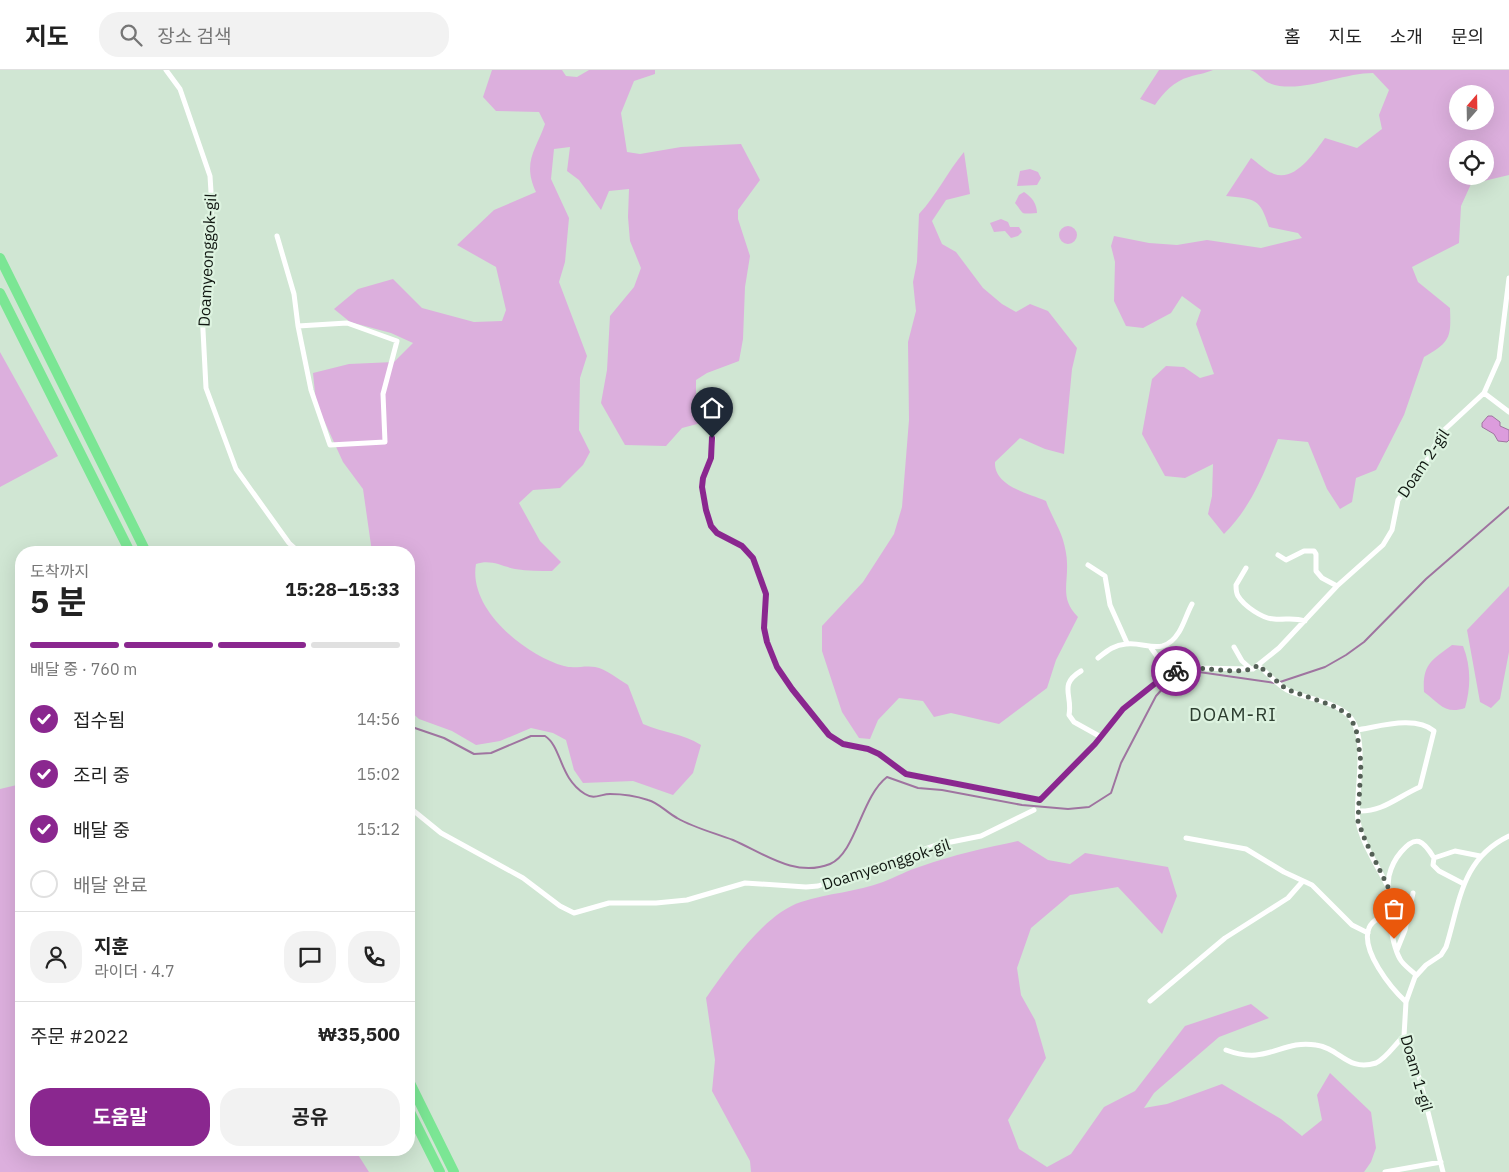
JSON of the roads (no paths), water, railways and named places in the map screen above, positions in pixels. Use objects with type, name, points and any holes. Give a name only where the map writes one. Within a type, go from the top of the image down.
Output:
[{"type":"highway","points":[[0,258],[143,546]]},
{"type":"highway","points":[[0,293],[127,546]]},
{"type":"highway","points":[[415,1094],[454,1172]]},
{"type":"highway","points":[[415,1122],[440,1172]]},
{"type":"street","name":"Doamyeonggok-gil","points":[[166,70],[180,89],[210,176],[212,208],[202,311],[206,388],[236,469],[292,546]]},
{"type":"street","points":[[277,236],[294,294],[298,326],[311,390],[330,446],[385,442],[383,394],[397,341],[347,324],[298,326]]},
{"type":"street","name":"Doam 2-gil","points":[[1258,665],[1279,648],[1337,586],[1383,545],[1392,530],[1396,507],[1403,492],[1425,464],[1442,432],[1484,392],[1499,359],[1509,278]]},
{"type":"street","points":[[1484,392],[1509,412]]},
{"type":"street","points":[[712,438],[711,458],[703,478],[702,487],[711,526],[717,533],[742,546],[753,558],[766,594],[764,628],[767,642],[777,667],[829,735],[843,744],[868,749],[879,754],[906,774],[1040,800],[1101,737],[1123,709],[1169,673],[1191,668],[1251,669],[1258,665],[1286,689],[1331,705],[1348,714],[1356,730],[1361,763],[1358,821],[1388,887],[1391,928],[1396,951],[1401,961],[1416,975],[1426,964],[1441,955],[1446,947],[1464,884],[1480,856],[1495,843],[1509,836]]},
{"type":"street","points":[[1278,555],[1286,560],[1304,551],[1314,551],[1316,554],[1316,571],[1322,578],[1337,586]]},
{"type":"street","points":[[1088,565],[1105,576],[1110,605],[1127,643]]},
{"type":"street","points":[[1246,568],[1236,585],[1238,596],[1243,602],[1260,615],[1272,619],[1295,617],[1305,621]]},
{"type":"street","points":[[1098,658],[1109,649],[1127,643],[1151,648],[1170,642],[1176,636],[1192,604]]},
{"type":"street","points":[[1234,646],[1242,661],[1251,669]]},
{"type":"street","points":[[1151,648],[1169,673]]},
{"type":"street","points":[[1081,671],[1069,681],[1067,688],[1070,708],[1069,716],[1074,722],[1101,737]]},
{"type":"street","points":[[1356,730],[1392,724],[1415,724],[1427,725],[1434,731],[1420,787],[1381,809],[1358,811]]},
{"type":"street","name":"Doamyeonggok-gil","points":[[415,812],[445,836],[523,878],[560,906],[574,913],[609,903],[656,903],[687,900],[745,883],[818,886],[936,845],[981,836],[1034,810]]},
{"type":"street","points":[[1186,838],[1246,849],[1321,893],[1352,925],[1368,933]]},
{"type":"street","points":[[1388,887],[1395,860],[1410,842],[1416,841],[1426,846],[1434,858],[1433,865],[1439,871],[1464,884]]},
{"type":"street","points":[[1434,858],[1455,851],[1480,856]]},
{"type":"street","points":[[1150,1001],[1225,938],[1288,898],[1302,881]]},
{"type":"street","points":[[1396,951],[1405,930],[1413,893]]},
{"type":"street","points":[[1391,913],[1369,926],[1370,949],[1380,972],[1406,1002]]},
{"type":"street","name":"Doam 1-gil","points":[[1416,975],[1406,1002],[1404,1036],[1420,1080],[1443,1172]]},
{"type":"street","points":[[1226,1050],[1248,1056],[1270,1054],[1294,1046],[1315,1044],[1334,1051],[1348,1062],[1367,1064],[1378,1062],[1404,1036]]},
{"type":"street","points":[[1385,1172],[1441,1162]]},
{"type":"waterway","points":[[1280,682],[1325,667],[1364,642],[1426,579],[1509,507]]},
{"type":"waterway","points":[[415,728],[444,738],[474,754],[491,753],[531,736],[545,736],[555,747],[570,780],[588,796],[620,794],[648,800],[656,803],[684,822],[733,840],[780,862],[804,868],[817,868],[830,864],[839,858],[846,849],[871,797],[887,777],[918,788],[942,790],[1022,805],[1068,809],[1089,807],[1111,793],[1121,763],[1156,696],[1165,686],[1178,677],[1199,672],[1275,683]]},
{"type":"district","name":"DOAM-RI","points":[[1233,714]]}]
